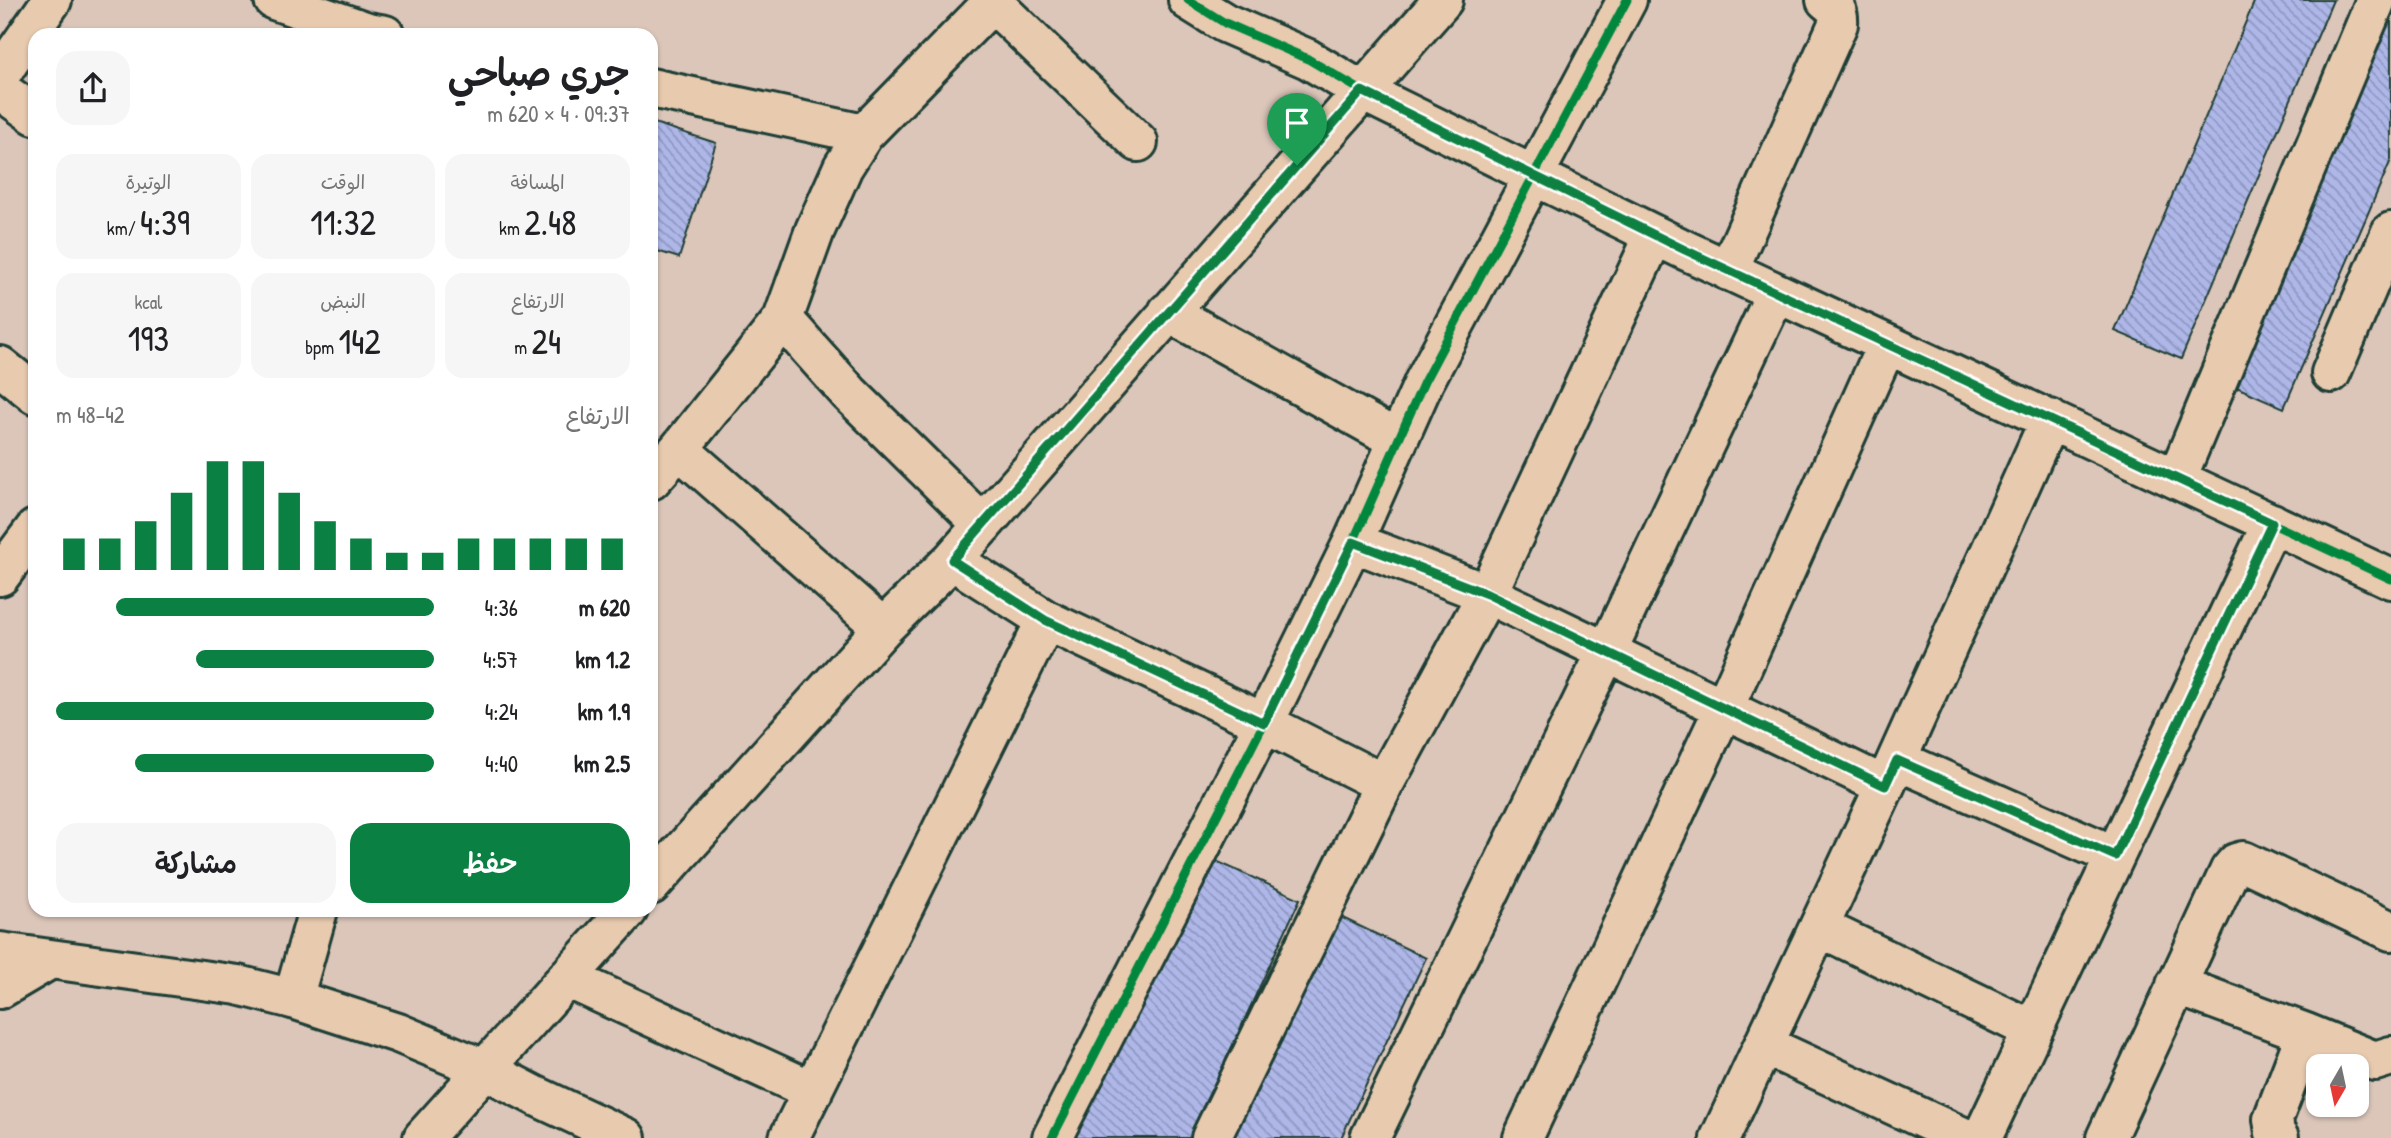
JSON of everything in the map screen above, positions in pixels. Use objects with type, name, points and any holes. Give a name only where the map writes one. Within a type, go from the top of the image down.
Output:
[{"type":"street","points":[[33,28],[52,0]]},
{"type":"street","points":[[1188,0],[1225,23],[1308,59],[1362,91],[1654,236],[2391,579]]},
{"type":"street","points":[[658,877],[883,628],[952,560],[1443,0]]},
{"type":"street","points":[[1052,1138],[1264,723],[1353,542],[1424,382],[1627,0]]},
{"type":"street","points":[[1728,271],[1838,24],[1839,15],[1836,8],[1826,0]]},
{"type":"street","points":[[2177,478],[2376,0]]},
{"type":"street","points":[[278,1],[356,28]]},
{"type":"street","points":[[658,472],[783,319],[821,217],[843,167],[864,134],[993,1],[1138,142]]},
{"type":"street","points":[[0,75],[28,35]]},
{"type":"street","points":[[0,90],[28,110]]},
{"type":"street","points":[[658,90],[864,134]]},
{"type":"street","points":[[2331,373],[2391,232]]},
{"type":"street","points":[[1211,1138],[1384,785],[1487,594],[1654,236]]},
{"type":"street","points":[[1370,1138],[1607,651],[1776,293]]},
{"type":"street","points":[[1168,312],[1398,440]]},
{"type":"street","points":[[783,319],[849,393],[983,525]]},
{"type":"street","points":[[1523,1138],[1724,708],[1887,344]]},
{"type":"street","points":[[0,366],[28,388]]},
{"type":"street","points":[[1720,1138],[1891,773],[2050,419]]},
{"type":"street","points":[[679,449],[883,628]]},
{"type":"street","points":[[1982,1138],[2272,523]]},
{"type":"street","points":[[0,576],[28,538]]},
{"type":"street","points":[[1353,542],[1487,594],[1724,708],[2115,856]]},
{"type":"street","points":[[952,560],[1045,620],[1264,723],[1384,785]]},
{"type":"street","points":[[789,1138],[1045,620]]},
{"type":"street","points":[[2106,1138],[2230,870],[2236,863],[2243,861],[2390,927]]},
{"type":"street","points":[[293,999],[316,917]]},
{"type":"street","points":[[423,1138],[622,917]]},
{"type":"street","points":[[1819,927],[2033,1030]]},
{"type":"street","points":[[0,952],[238,985],[293,999],[398,1034],[484,1069],[626,1138]]},
{"type":"street","points":[[0,989],[49,960]]},
{"type":"street","points":[[567,978],[813,1091]]},
{"type":"street","points":[[2176,985],[2375,1061],[2391,1056]]},
{"type":"street","points":[[2279,1138],[2275,1133],[2273,1119],[2306,1033]]},
{"type":"street","points":[[1764,1045],[1965,1138]]},
{"type":"building","points":[[2255,0],[2333,0],[2181,359],[2115,331]]},
{"type":"building","points":[[2391,0],[2391,160],[2284,408],[2225,382]]},
{"type":"building","points":[[658,124],[716,143],[679,258],[658,251]]},
{"type":"building","points":[[1205,856],[1300,899],[1190,1138],[1075,1138]]},
{"type":"building","points":[[1330,912],[1426,958],[1341,1138],[1222,1138]]},
{"type":"cycle path","points":[[1188,0],[1225,23],[1308,59],[1362,91],[1685,250],[2391,579]]},
{"type":"cycle path","points":[[1052,1138],[1264,723],[1353,542],[1424,382],[1627,0]]},
{"type":"route","points":[[1362,91],[1685,250],[2272,523],[2115,856],[1897,760],[1885,786],[1487,594],[1353,542],[1264,723],[1045,620],[952,560],[1297,165],[1362,91]]}]
